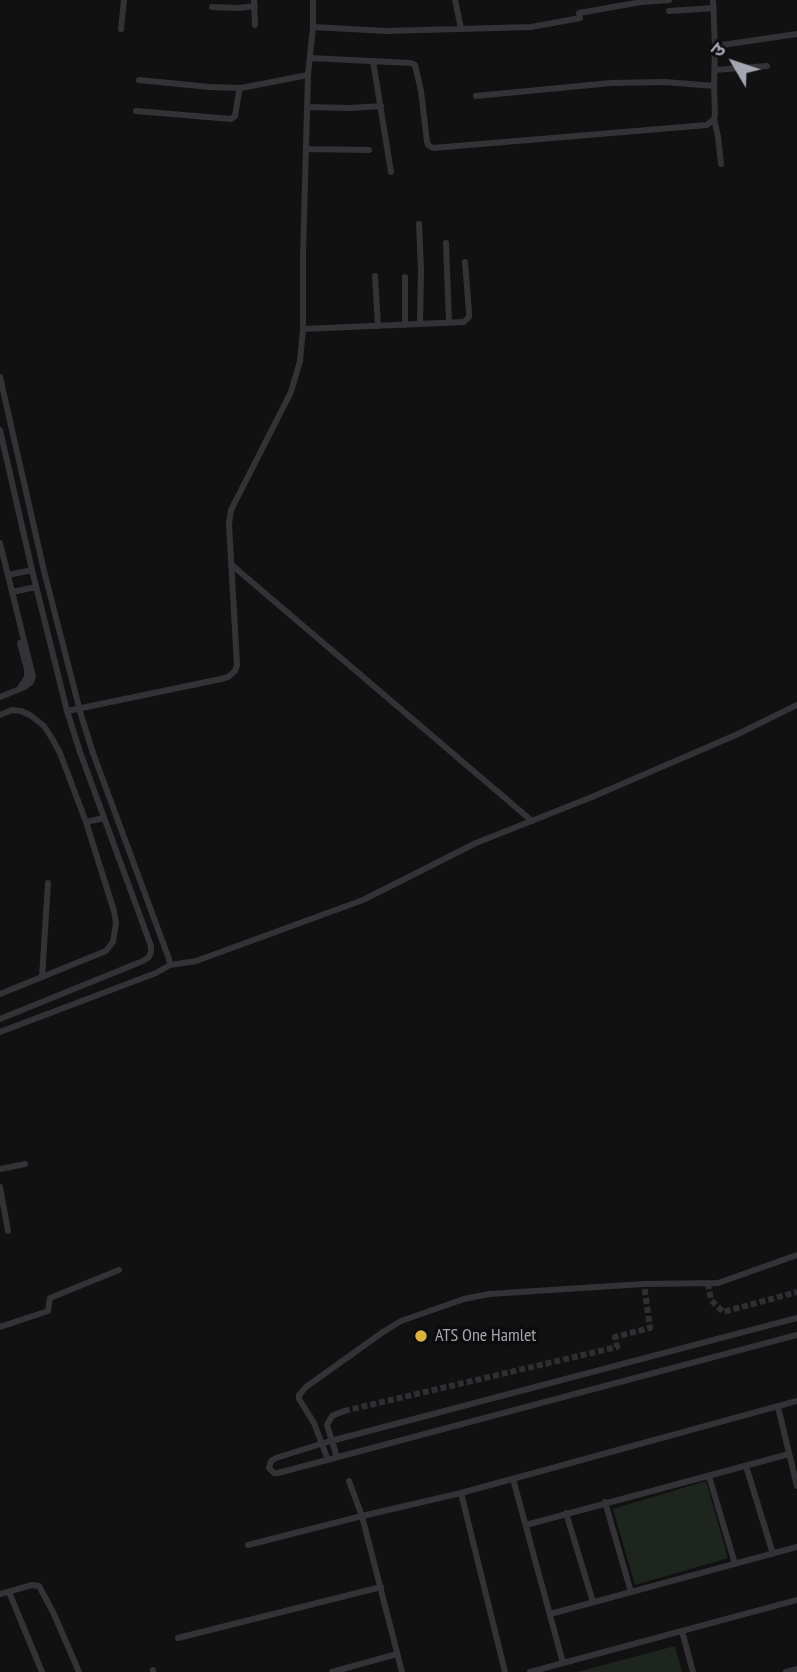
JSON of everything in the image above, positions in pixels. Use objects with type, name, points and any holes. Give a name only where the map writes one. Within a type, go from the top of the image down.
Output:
[{"type":"street","points":[[121,29],[124,0]]},
{"type":"street","points":[[67,711],[221,679],[235,671],[238,657],[229,524],[231,510],[291,392],[303,329],[307,107],[313,0]]},
{"type":"street","points":[[455,0],[461,28]]},
{"type":"street","points":[[313,27],[386,31],[531,27],[580,18],[579,13],[640,2],[669,0]]},
{"type":"street","points":[[212,7],[239,8],[255,3],[255,25]]},
{"type":"street","points":[[669,11],[714,4],[714,120],[721,164]]},
{"type":"street","points":[[715,46],[797,34]]},
{"type":"street","points":[[310,58],[411,63],[417,67],[427,142],[433,149],[706,125],[714,120]]},
{"type":"street","points":[[373,61],[391,172]]},
{"type":"street","points":[[715,70],[767,66]]},
{"type":"street","points":[[139,80],[241,88],[308,75]]},
{"type":"street","points":[[476,96],[611,83],[665,82],[714,86]]},
{"type":"street","points":[[136,111],[233,119],[241,88]]},
{"type":"street","points":[[307,107],[381,106]]},
{"type":"street","points":[[307,149],[369,150]]},
{"type":"street","points":[[419,224],[420,324]]},
{"type":"street","points":[[446,243],[449,322]]},
{"type":"street","points":[[303,329],[464,322],[469,317],[465,262]]},
{"type":"street","points":[[375,276],[378,326]]},
{"type":"street","points":[[405,277],[405,325]]},
{"type":"street","points":[[0,377],[44,571],[85,707],[93,753],[170,965]]},
{"type":"street","points":[[0,430],[67,711],[151,946],[149,957],[143,961],[0,1019]]},
{"type":"street","points":[[0,543],[33,672],[31,682],[0,697]]},
{"type":"street","points":[[233,566],[532,821]]},
{"type":"street","points":[[8,575],[32,570]]},
{"type":"street","points":[[12,592],[36,587]]},
{"type":"street","points":[[19,689],[27,677],[20,643]]},
{"type":"street","points":[[0,1032],[156,973],[170,965],[196,961],[363,900],[458,850],[738,734],[797,705]]},
{"type":"street","points":[[0,715],[21,710],[44,726],[60,753],[86,822],[116,923],[113,942],[106,951],[0,994]]},
{"type":"street","points":[[86,822],[104,818]]},
{"type":"street","points":[[42,977],[48,883]]},
{"type":"street","points":[[0,1169],[24,1164]]},
{"type":"street","points":[[0,1187],[8,1231]]},
{"type":"street","points":[[328,1460],[314,1423],[299,1395],[372,1339],[401,1321],[464,1299],[489,1294],[644,1284],[718,1283],[797,1255]]},
{"type":"street","points":[[0,1327],[48,1311],[50,1298],[118,1270]]},
{"type":"street","points":[[797,1318],[331,1441],[276,1458],[271,1461],[269,1468],[278,1473],[797,1335]]},
{"type":"street","points":[[248,1545],[461,1493],[797,1401]]},
{"type":"street","points":[[778,1407],[797,1486]]},
{"type":"street","points":[[337,1457],[327,1421],[344,1411]]},
{"type":"street","points":[[526,1525],[789,1454]]},
{"type":"street","points":[[746,1466],[773,1555]]},
{"type":"street","points":[[709,1476],[735,1564]]},
{"type":"street","points":[[513,1479],[563,1663]]},
{"type":"street","points":[[349,1480],[362,1516],[402,1672]]},
{"type":"street","points":[[461,1493],[505,1672]]},
{"type":"street","points":[[605,1502],[631,1592]]},
{"type":"street","points":[[566,1513],[593,1602]]},
{"type":"street","points":[[550,1614],[797,1547]]},
{"type":"street","points":[[0,1594],[32,1585],[39,1586],[79,1672]]},
{"type":"street","points":[[178,1638],[381,1587]]},
{"type":"street","points":[[9,1592],[42,1672]]},
{"type":"street","points":[[530,1672],[797,1600]]},
{"type":"street","points":[[682,1631],[693,1672]]},
{"type":"street","points":[[332,1672],[397,1654]]},
{"type":"street","points":[[786,1672],[797,1669]]},
{"type":"shaded area","points":[[706,1481],[728,1558],[635,1585],[613,1509]]},
{"type":"shaded area","points":[[675,1646],[682,1672],[577,1672]]},
{"type":"tunnel","points":[[708,1283],[711,1300],[723,1312],[797,1292]]},
{"type":"tunnel","points":[[344,1411],[617,1347],[615,1337],[650,1328],[644,1284]]},
{"type":"place","name":"ATS One Hamlet","points":[[421,1336]]}]
